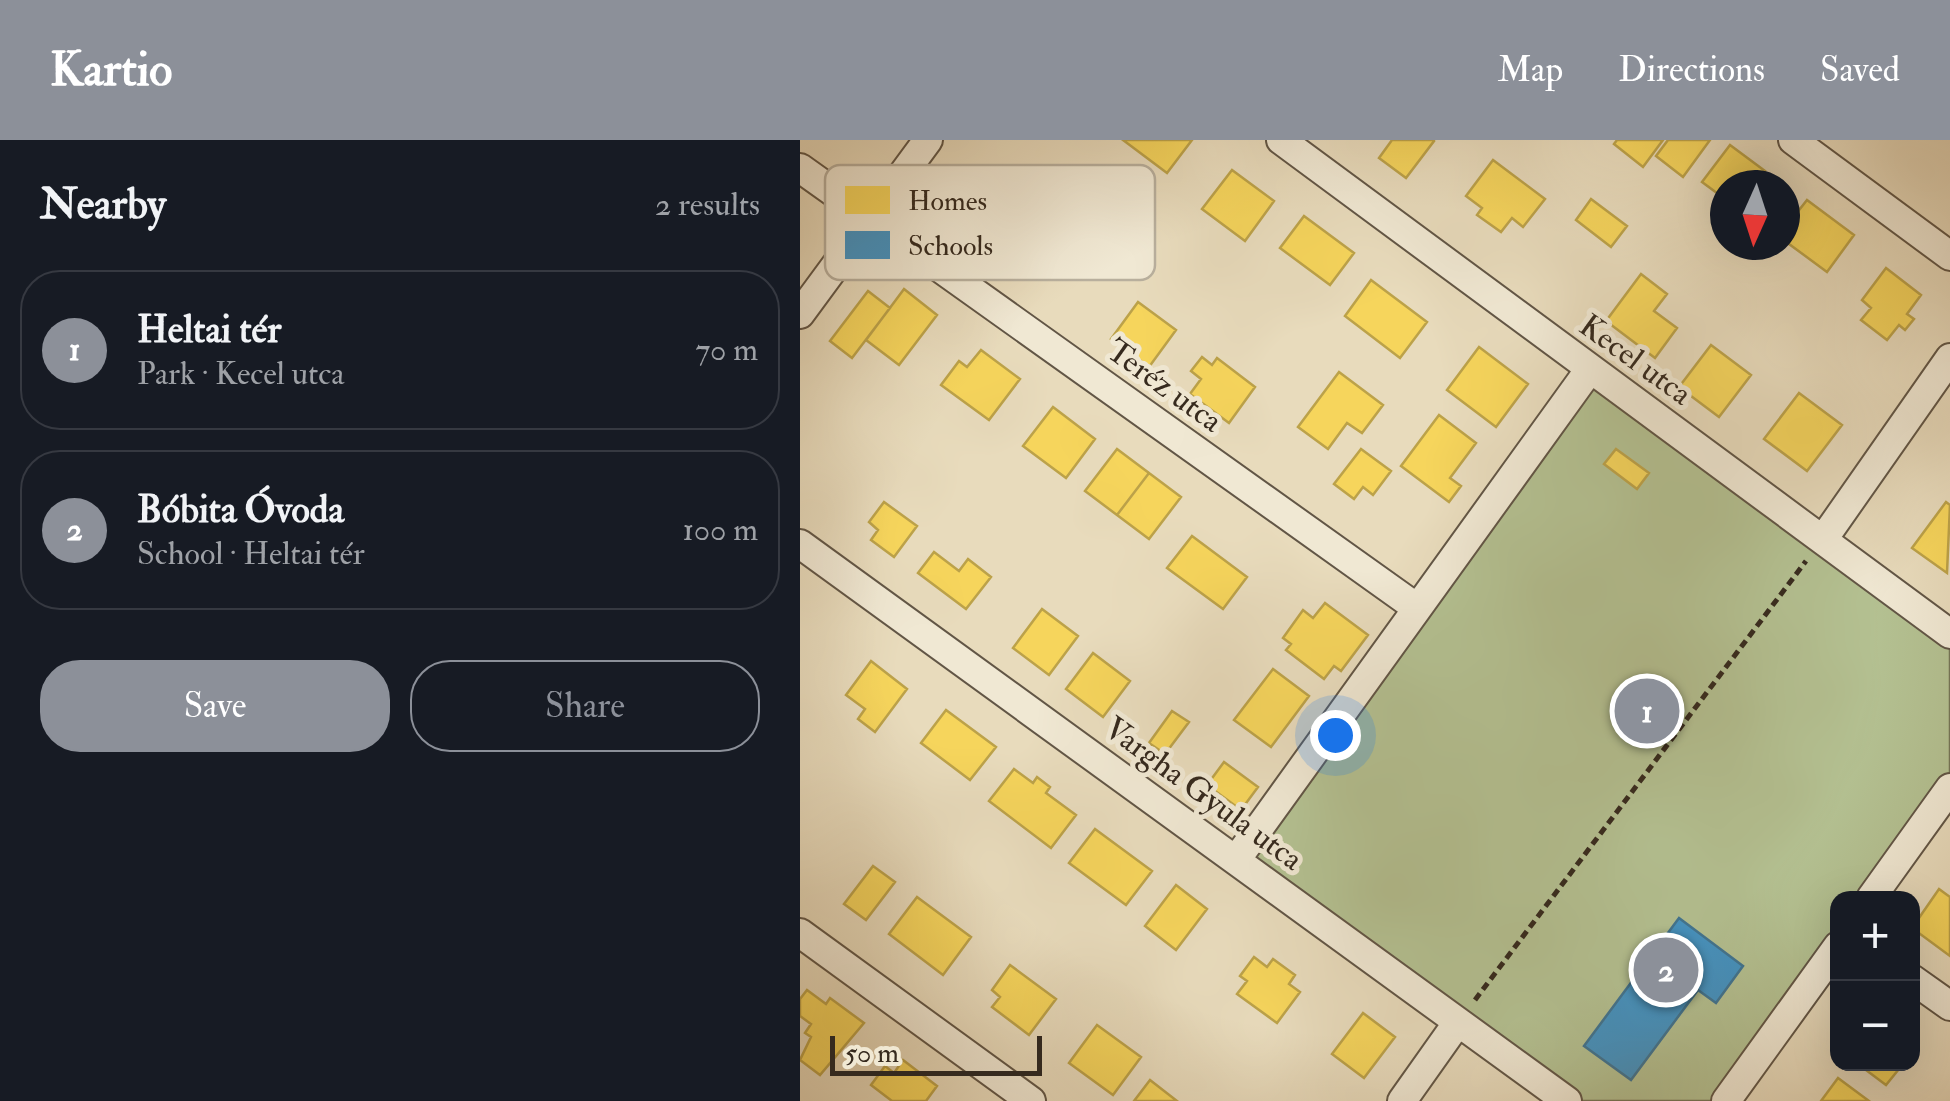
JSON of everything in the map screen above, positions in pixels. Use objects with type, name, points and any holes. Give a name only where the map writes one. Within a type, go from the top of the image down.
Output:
[{"type":"street","points":[[910,165],[928,140]]},
{"type":"street","name":"Kecel utca","points":[[1280,140],[1950,634]]},
{"type":"street","points":[[1793,140],[1950,256]]},
{"type":"street","name":"Teréz utca","points":[[800,168],[825,186]]},
{"type":"street","points":[[800,314],[826,280]]},
{"type":"street","name":"Teréz utca","points":[[958,280],[1418,608]]},
{"type":"street","points":[[1824,538],[1950,358]]},
{"type":"street","points":[[1236,860],[1590,369]]},
{"type":"street","name":"Vargha Gyula utca","points":[[800,544],[1566,1101]]},
{"type":"street","points":[[1876,891],[1950,788]]},
{"type":"street","points":[[800,932],[1032,1101]]},
{"type":"street","points":[[1726,1101],[1830,957]]},
{"type":"street","points":[[1915,981],[1950,1006]]},
{"type":"street","points":[[1402,1101],[1458,1022]]},
{"type":"path","points":[[1458,1022],[1824,538]]},
{"type":"green space","points":[[1590,369],[1950,634],[1950,788],[1876,891],[1830,891],[1830,956],[1726,1101],[1567,1101],[1236,860]]},
{"type":"building: Homes","points":[[1123,140],[1192,140],[1167,173]]},
{"type":"building: Homes","points":[[1392,140],[1434,141],[1406,178],[1379,158]]},
{"type":"building: Homes","points":[[1617,140],[1663,140],[1643,167],[1614,144]]},
{"type":"building: Homes","points":[[1668,140],[1710,140],[1683,177],[1656,156]]},
{"type":"building: Homes","points":[[1730,145],[1764,170],[1711,170]]},
{"type":"building: Homes","points":[[1493,160],[1545,199],[1523,227],[1512,218],[1501,232],[1477,215],[1482,208],[1466,196]]},
{"type":"building: Homes","points":[[1232,170],[1274,201],[1245,241],[1202,209]]},
{"type":"building: Homes","points":[[1710,171],[1710,188],[1702,182]]},
{"type":"building: Homes","points":[[1591,199],[1627,226],[1611,247],[1576,220]]},
{"type":"building: Homes","points":[[1807,200],[1854,235],[1827,272],[1800,252],[1800,209]]},
{"type":"building: Homes","points":[[1304,216],[1354,253],[1330,285],[1280,248]]},
{"type":"building: Homes","points":[[1886,268],[1921,295],[1907,314],[1914,319],[1905,330],[1899,325],[1887,340],[1861,320],[1871,308],[1862,300]]},
{"type":"building: Homes","points":[[1641,274],[1667,294],[1654,311],[1677,328],[1655,358],[1606,321]]},
{"type":"building: Homes","points":[[1371,280],[1427,322],[1400,358],[1345,316]]},
{"type":"building: Homes","points":[[904,289],[937,315],[899,365],[866,340]]},
{"type":"building: Homes","points":[[868,291],[890,308],[852,358],[830,341]]},
{"type":"building: Homes","points":[[1138,302],[1176,330],[1149,367],[1111,339]]},
{"type":"building: Homes","points":[[1711,345],[1751,375],[1719,417],[1679,387]]},
{"type":"building: Homes","points":[[1479,347],[1528,384],[1496,427],[1447,390]]},
{"type":"building: Homes","points":[[981,350],[1020,379],[989,420],[941,385],[959,361],[967,367]]},
{"type":"building: Homes","points":[[1202,357],[1212,365],[1217,358],[1255,387],[1229,423],[1190,394],[1201,379],[1191,371]]},
{"type":"building: Homes","points":[[1339,372],[1383,405],[1362,433],[1347,423],[1328,449],[1298,427]]},
{"type":"building: Homes","points":[[1799,393],[1842,425],[1807,471],[1764,439]]},
{"type":"building: Homes","points":[[1053,407],[1095,439],[1066,478],[1023,446]]},
{"type":"building: Homes","points":[[1439,415],[1476,443],[1450,478],[1461,486],[1449,502],[1401,466]]},
{"type":"building: Homes","points":[[1117,449],[1149,473],[1117,515],[1085,491]]},
{"type":"building: Homes","points":[[1361,449],[1391,471],[1373,495],[1363,487],[1354,499],[1334,484]]},
{"type":"building: Homes","points":[[1616,449],[1649,473],[1637,489],[1604,464]]},
{"type":"building: Homes","points":[[1149,473],[1181,497],[1149,539],[1117,515]]},
{"type":"building: Homes","points":[[884,502],[917,526],[894,557],[871,540],[878,530],[869,522]]},
{"type":"building: Homes","points":[[1946,502],[1950,505],[1947,573],[1912,548]]},
{"type":"building: Homes","points":[[1192,536],[1247,577],[1223,609],[1167,568]]},
{"type":"building: Homes","points":[[934,552],[959,571],[968,559],[991,577],[966,609],[918,573]]},
{"type":"building: Homes","points":[[1325,603],[1368,635],[1341,671],[1334,666],[1324,679],[1286,650],[1291,644],[1283,638],[1303,610],[1313,618]]},
{"type":"building: Homes","points":[[1042,609],[1078,636],[1049,675],[1013,648]]},
{"type":"building: Homes","points":[[1093,653],[1130,681],[1103,717],[1066,689]]},
{"type":"building: Homes","points":[[871,661],[907,689],[875,732],[858,719],[865,709],[846,695]]},
{"type":"building: Homes","points":[[1273,669],[1309,696],[1271,747],[1234,720]]},
{"type":"building: Homes","points":[[946,710],[996,747],[970,780],[921,743]]},
{"type":"building: Homes","points":[[1172,711],[1189,722],[1165,754],[1149,743]]},
{"type":"building: Homes","points":[[1224,762],[1258,787],[1241,810],[1207,785]]},
{"type":"building: Homes","points":[[1014,769],[1033,783],[1037,777],[1050,787],[1046,793],[1076,815],[1051,848],[989,801]]},
{"type":"building: Homes","points":[[1095,829],[1152,871],[1126,905],[1069,863]]},
{"type":"building: Homes","points":[[873,866],[895,882],[866,920],[844,904]]},
{"type":"building: Homes","points":[[1176,885],[1207,909],[1176,950],[1145,926]]},
{"type":"building: Homes","points":[[1939,889],[1950,897],[1950,956],[1920,934],[1920,916]]},
{"type":"building: Homes","points":[[917,897],[971,937],[943,975],[889,934]]},
{"type":"building: Homes","points":[[1254,957],[1267,967],[1273,959],[1295,975],[1289,984],[1300,992],[1277,1023],[1237,994],[1247,981],[1240,976]]},
{"type":"building: Homes","points":[[1010,965],[1056,999],[1029,1035],[992,1007],[1000,997],[992,990]]},
{"type":"building: Homes","points":[[807,990],[826,1004],[830,998],[864,1023],[820,1075],[800,1060],[811,1037],[805,1033],[811,1024],[800,1016],[800,999]]},
{"type":"building: Homes","points":[[1363,1013],[1395,1037],[1364,1078],[1332,1054]]},
{"type":"building: Homes","points":[[1097,1025],[1141,1057],[1113,1095],[1069,1063]]},
{"type":"building: Homes","points":[[903,1060],[937,1086],[926,1101],[892,1101],[871,1085],[885,1066],[894,1073]]},
{"type":"building: Homes","points":[[1867,1071],[1897,1071],[1886,1085]]},
{"type":"building: Homes","points":[[1838,1078],[1869,1101],[1821,1101]]},
{"type":"building: Homes","points":[[1150,1080],[1177,1101],[1134,1101]]},
{"type":"building: Schools","points":[[1679,918],[1743,966],[1716,1003],[1698,990],[1631,1080],[1584,1046]]},
{"type":"place","name":"Heltai tér","points":[[1647,711]]},
{"type":"place","name":"Bóbita Óvoda","points":[[1666,970]]}]
